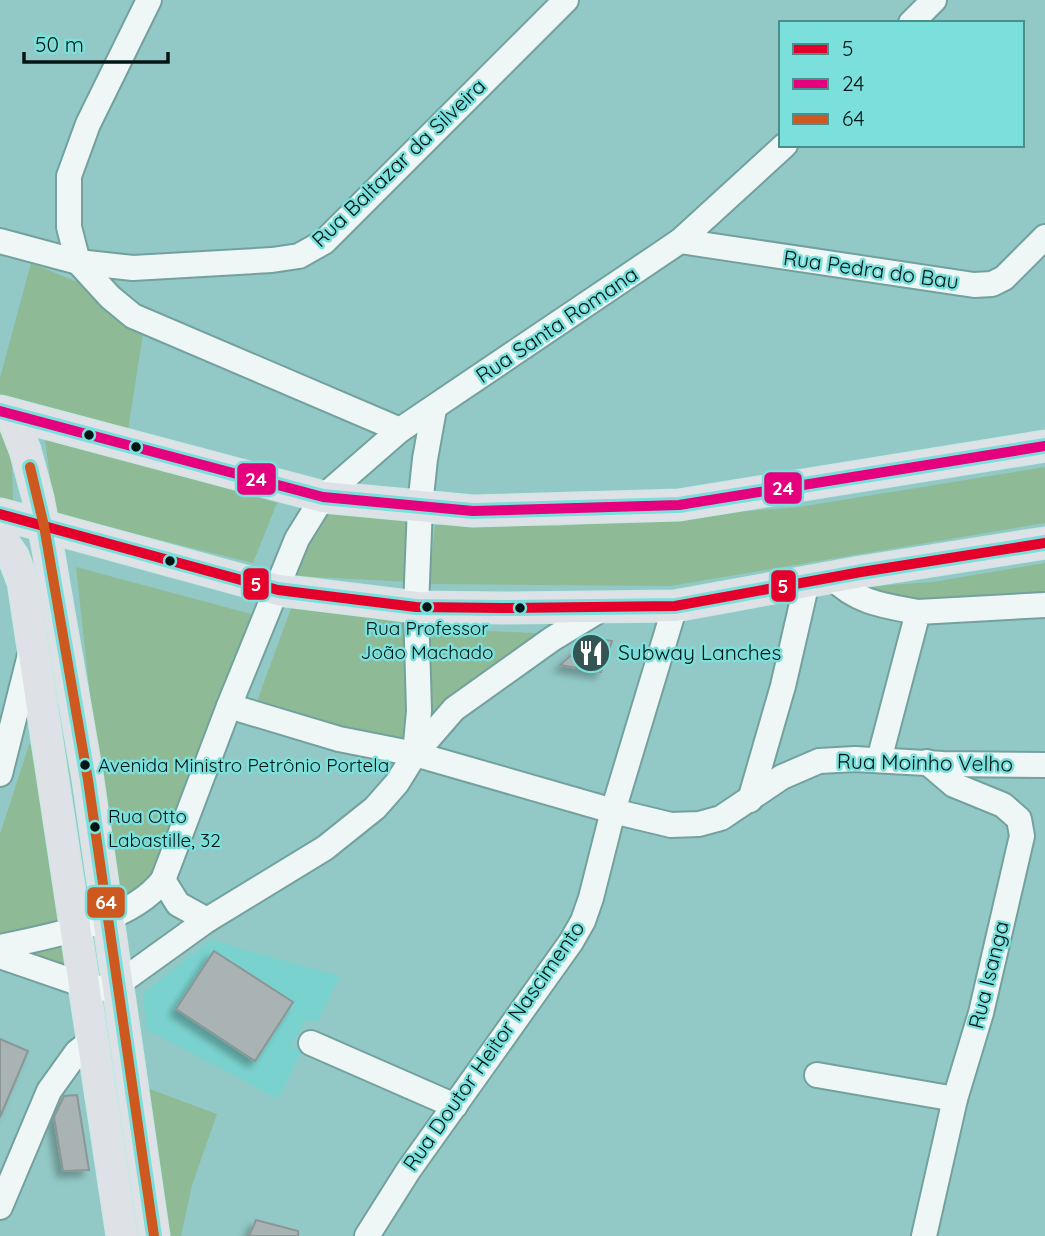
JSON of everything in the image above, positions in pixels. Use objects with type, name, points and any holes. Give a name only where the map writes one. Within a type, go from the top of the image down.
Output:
[{"type":"main road","points":[[5,412],[323,497],[473,511],[679,505],[1045,446]]},
{"type":"main road","points":[[5,412],[25,450],[44,526],[88,780],[155,1236]]},
{"type":"main road","points":[[0,514],[278,590],[416,607],[675,606],[1045,543]]},
{"type":"main road","points":[[0,537],[13,556],[23,582],[122,1236]]},
{"type":"street","points":[[149,0],[88,124],[68,176],[69,227],[78,262],[110,297],[133,316],[400,430]]},
{"type":"street","name":"Rua Baltazar da Silveira","points":[[0,240],[78,262],[133,268],[299,257],[324,242],[566,0]]},
{"type":"street","points":[[913,21],[934,0]]},
{"type":"street","name":"Rua Santa Romana","points":[[163,880],[229,706],[297,539],[323,497],[400,430],[680,242],[783,147]]},
{"type":"street","name":"Rua Pedra do Bau","points":[[680,242],[974,285],[992,284],[1004,278],[1045,237]]},
{"type":"street","points":[[415,754],[419,711],[416,607],[420,506],[434,408]]},
{"type":"street","points":[[750,800],[783,686],[820,580],[870,603],[918,612],[1045,605]]},
{"type":"street","name":"Rua Doutor Heitor Nascimento","points":[[367,1236],[408,1171],[571,942],[583,921],[612,811],[675,606]]},
{"type":"street","points":[[0,956],[84,985],[106,989],[118,984],[207,920],[325,848],[375,808],[397,783],[415,754],[454,709],[603,608]]},
{"type":"street","points":[[879,760],[918,612]]},
{"type":"street","points":[[0,774],[32,647]]},
{"type":"street","name":"Rua Moinho Velho","points":[[229,706],[339,739],[415,754],[612,811],[671,825],[699,824],[721,818],[782,777],[819,761],[1045,765]]},
{"type":"street","name":"Rua Isanga","points":[[924,1236],[955,1099],[981,1013],[1021,836],[1019,819],[1003,806],[954,785],[927,762]]},
{"type":"street","points":[[0,947],[76,931],[141,902],[154,892],[163,880],[178,904],[207,920]]},
{"type":"street","points":[[0,1207],[49,1091],[77,1052],[92,1040]]},
{"type":"street","points":[[311,1043],[455,1105]]},
{"type":"street","points":[[817,1075],[955,1099]]},
{"type":"shaded area","points":[[211,940],[340,976],[317,1022],[306,1019],[291,1047],[303,1050],[278,1099],[146,1029],[143,993]]},
{"type":"green space","points":[[31,263],[85,285],[143,334],[128,430],[0,397],[0,378]]},
{"type":"green space","points":[[0,420],[11,423],[13,501],[0,497]]},
{"type":"green space","points":[[44,433],[277,503],[253,563],[55,514]]},
{"type":"green space","points":[[1045,467],[1045,523],[670,586],[429,584],[435,525],[558,526],[799,507]]},
{"type":"green space","points":[[324,508],[417,518],[411,582],[296,576]]},
{"type":"green space","points":[[1045,563],[1045,596],[922,606],[857,590],[933,582]]},
{"type":"green space","points":[[76,567],[251,614],[221,705],[146,887],[112,898]]},
{"type":"green space","points":[[293,603],[430,628],[551,634],[391,747],[256,704]]},
{"type":"green space","points":[[30,742],[63,923],[0,939],[0,834]]},
{"type":"green space","points":[[72,939],[73,977],[7,953]]},
{"type":"green space","points":[[136,1084],[217,1114],[192,1185],[181,1236],[160,1236]]},
{"type":"building","name":"Subway Lanches","points":[[591,638],[612,641],[601,672],[560,665]]},
{"type":"building","points":[[214,951],[293,1002],[255,1061],[176,1009]]},
{"type":"building","points":[[0,1039],[28,1051],[0,1117]]},
{"type":"building","points":[[77,1095],[89,1170],[63,1171],[54,1117],[64,1096]]},
{"type":"building","points":[[256,1220],[298,1231],[298,1236],[249,1236]]},
{"type":"transit line","name":"24","points":[[0,411],[323,497],[473,511],[679,505],[1045,446]]},
{"type":"transit line","name":"64","points":[[30,467],[44,526],[88,780],[154,1236]]},
{"type":"transit line","name":"5","points":[[0,514],[278,590],[416,607],[675,606],[861,572],[1045,543]]},
{"type":"place","name":"Rua Professor João Machado","points":[[427,607]]},
{"type":"place","name":"Subway Lanches","points":[[591,653]]},
{"type":"place","name":"Avenida Ministro Petrônio Portela","points":[[85,765]]},
{"type":"place","name":"Rua Otto Labastille, 32","points":[[95,827]]}]
